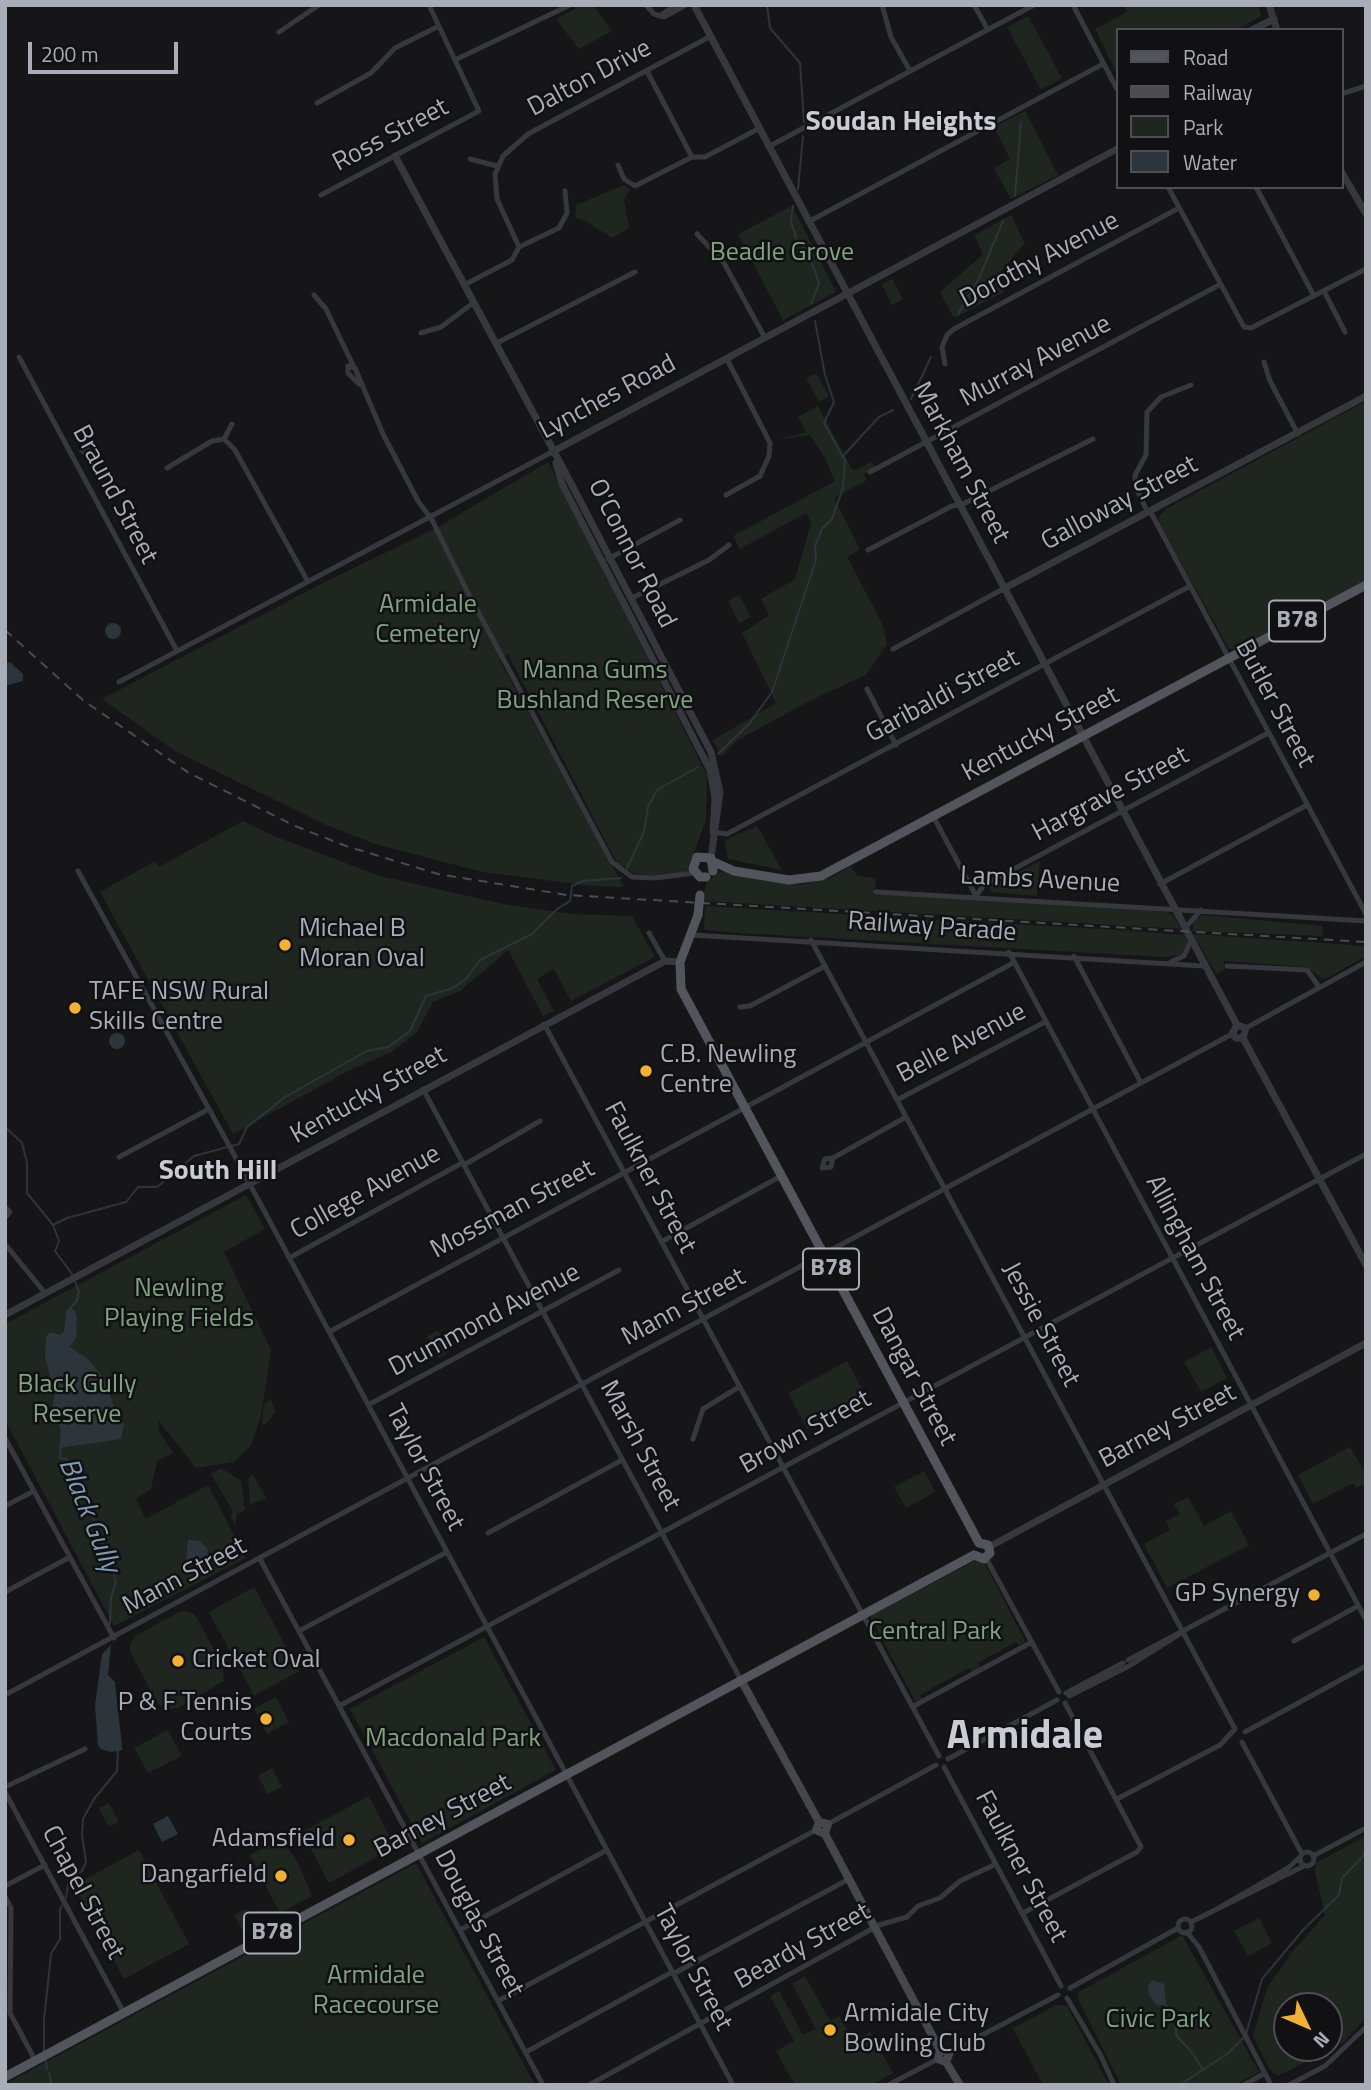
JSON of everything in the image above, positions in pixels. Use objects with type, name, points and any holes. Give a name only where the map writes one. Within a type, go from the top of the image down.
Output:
[{"type":"main road","name":"Kentucky Street","points":[[705,867],[726,868],[789,880],[810,879],[1366,585]]},
{"type":"main road","points":[[680,962],[693,935],[705,867]]},
{"type":"main road","name":"Dangar Street","points":[[680,962],[681,989],[979,1543]]},
{"type":"main road","points":[[979,1543],[989,1547],[990,1553],[986,1558],[979,1559],[974,1555],[974,1548],[979,1543]]},
{"type":"main road","name":"Barney Street","points":[[5,2077],[974,1555]]},
{"type":"main road","name":"Marsh Street","points":[[741,1680],[821,1826]]},
{"type":"main road","points":[[821,1826],[911,1994],[941,2057],[960,2085]]},
{"type":"main road","points":[[941,2057],[950,2052]]},
{"type":"street","points":[[279,32],[319,5]]},
{"type":"street","points":[[429,5],[455,60],[570,5]]},
{"type":"street","points":[[646,5],[658,16],[664,17],[686,5]]},
{"type":"street","points":[[658,16],[676,5]]},
{"type":"street","name":"Markham Street","points":[[694,5],[1203,966],[1210,974]]},
{"type":"street","points":[[882,5],[891,37],[910,71]]},
{"type":"street","points":[[974,5],[988,30]]},
{"type":"street","points":[[768,147],[1034,5]]},
{"type":"street","points":[[1073,5],[1116,87]]},
{"type":"street","points":[[1269,5],[1276,28]]},
{"type":"street","points":[[1256,28],[1274,19]]},
{"type":"street","points":[[317,103],[364,78],[395,48],[439,26]]},
{"type":"street","name":"Dalton Drive","points":[[498,166],[513,144],[528,134],[711,36]]},
{"type":"street","name":"Ross Street","points":[[321,195],[479,111],[455,60]]},
{"type":"street","points":[[808,222],[1103,64]]},
{"type":"street","points":[[647,71],[692,157]]},
{"type":"street","points":[[1343,93],[1366,86]]},
{"type":"street","points":[[618,165],[624,179],[635,186],[692,157],[705,157],[758,129]]},
{"type":"street","name":"Lynches Road","points":[[119,682],[1116,150]]},
{"type":"street","name":"O'Connor Road","points":[[395,156],[552,452],[710,770],[714,784],[712,835],[705,867]]},
{"type":"street","points":[[470,159],[498,166],[494,183],[497,199],[519,247]]},
{"type":"street","points":[[1343,174],[1366,214]]},
{"type":"street","points":[[1169,189],[1244,327],[1251,328],[1366,269]]},
{"type":"street","points":[[1257,189],[1314,296]]},
{"type":"street","points":[[464,285],[512,260],[519,247],[559,228],[565,221],[565,191]]},
{"type":"street","name":"Dorothy Avenue","points":[[945,364],[942,346],[947,335],[954,329],[1179,208]]},
{"type":"street","points":[[697,234],[724,262],[765,338]]},
{"type":"street","points":[[495,344],[635,272]]},
{"type":"street","name":"Murray Avenue","points":[[870,472],[1219,285]]},
{"type":"street","points":[[1324,291],[1345,332]]},
{"type":"street","points":[[314,295],[326,309],[353,365],[347,369],[359,384],[406,479],[430,518],[612,862],[632,877],[663,878],[705,867]]},
{"type":"street","points":[[421,333],[441,327],[473,303]]},
{"type":"street","name":"Braund Street","points":[[19,357],[177,650]]},
{"type":"street","points":[[726,495],[760,477],[769,456],[770,443],[727,359]]},
{"type":"street","points":[[1264,362],[1265,370],[1298,434]]},
{"type":"street","points":[[1257,372],[1265,370]]},
{"type":"street","name":"Butler Street","points":[[1191,385],[1161,397],[1147,412],[1146,455],[1135,475],[1136,488],[1366,914]]},
{"type":"street","name":"Galloway Street","points":[[893,649],[1366,396]]},
{"type":"street","points":[[224,439],[232,424]]},
{"type":"street","points":[[167,468],[212,441],[224,439]]},
{"type":"street","points":[[224,439],[234,450],[307,580]]},
{"type":"street","points":[[869,550],[1093,439]]},
{"type":"street","points":[[605,560],[680,520]]},
{"type":"street","points":[[630,599],[709,560],[729,545]]},
{"type":"street","name":"O'Connor Road","points":[[605,560],[630,599],[714,760],[720,792],[717,826],[712,835]]},
{"type":"street","name":"Garibaldi Street","points":[[712,835],[727,834],[1190,586]]},
{"type":"street","points":[[867,690],[896,745]]},
{"type":"street","name":"Hargrave Street","points":[[975,896],[984,885],[1268,733]]},
{"type":"street","points":[[1160,884],[1307,805]]},
{"type":"street","points":[[933,816],[975,896]]},
{"type":"street","name":"Taylor Street","points":[[78,871],[227,1141],[733,2085]]},
{"type":"street","name":"Lambs Avenue","points":[[876,892],[1366,921]]},
{"type":"street","points":[[1185,929],[1200,910]]},
{"type":"street","points":[[649,933],[665,961],[680,962]]},
{"type":"street","name":"Railway Parade","points":[[693,935],[1009,952],[1203,966]]},
{"type":"street","name":"Jessie Street","points":[[811,940],[1183,1632],[1233,1732]]},
{"type":"street","points":[[1168,962],[1184,956],[1190,941]]},
{"type":"street","name":"Markham Street","points":[[1190,941],[1237,1025]]},
{"type":"street","name":"Allingham Street","points":[[1009,952],[1366,1620]]},
{"type":"street","points":[[1074,956],[1141,1083]]},
{"type":"street","name":"Kentucky Street","points":[[5,1315],[665,961]]},
{"type":"street","points":[[1366,962],[1246,1028],[1243,1038],[1319,1179],[1363,1253],[1366,1265]]},
{"type":"street","name":"Mossman Street","points":[[329,1332],[1013,963]]},
{"type":"street","points":[[740,1007],[750,1006],[825,966]]},
{"type":"street","points":[[1227,966],[1307,970],[1319,987]]},
{"type":"street","name":"Belle Avenue","points":[[897,1100],[1045,1022]]},
{"type":"street","name":"Faulkner Street","points":[[544,1024],[939,1756]]},
{"type":"street","points":[[1243,1038],[1236,1038],[1233,1034],[1237,1025],[1246,1028]]},
{"type":"street","name":"Mann Street","points":[[5,1695],[1233,1034]]},
{"type":"street","name":"Marsh Street","points":[[424,1089],[741,1680]]},
{"type":"street","points":[[119,1157],[209,1109]]},
{"type":"street","points":[[833,1158],[906,1117]]},
{"type":"street","name":"College Avenue","points":[[289,1258],[540,1121]]},
{"type":"street","name":"Brown Street","points":[[339,1706],[1366,1154]]},
{"type":"street","points":[[661,1242],[781,1176]]},
{"type":"street","points":[[5,1207],[10,1212],[5,1218]]},
{"type":"street","points":[[5,1244],[45,1293]]},
{"type":"street","name":"Drummond Avenue","points":[[368,1405],[619,1270]]},
{"type":"street","name":"Barney Street","points":[[989,1547],[1366,1343]]},
{"type":"street","points":[[693,1439],[703,1409],[739,1387]]},
{"type":"street","points":[[5,1438],[114,1638]]},
{"type":"street","points":[[488,1532],[622,1460]]},
{"type":"street","points":[[5,1506],[34,1491]]},
{"type":"street","points":[[936,1765],[944,1768],[948,1759],[1065,1694],[1366,1534]]},
{"type":"street","points":[[299,1630],[447,1552]]},
{"type":"street","points":[[5,1592],[70,1557]]},
{"type":"street","points":[[986,1558],[1032,1642],[1065,1694],[1065,1703],[1140,1845],[1138,1852],[1023,1913]]},
{"type":"street","name":"Douglas Street","points":[[260,1559],[543,2085]]},
{"type":"street","points":[[1294,1641],[1358,1606]]},
{"type":"street","points":[[912,1707],[1032,1642]]},
{"type":"street","points":[[1117,1800],[1220,1745],[1233,1732],[1245,1732],[1366,1666]]},
{"type":"street","points":[[1057,1700],[1065,1703]]},
{"type":"street","points":[[1233,1732],[1234,1741],[1242,1742]]},
{"type":"street","points":[[1245,1732],[1242,1742],[1301,1855],[1304,1866]]},
{"type":"street","points":[[5,1789],[85,1749]]},
{"type":"street","points":[[498,2001],[936,1765],[939,1756],[948,1759]]},
{"type":"street","name":"Faulkner Street","points":[[944,1768],[1061,1986]]},
{"type":"street","name":"Chapel Street","points":[[5,1789],[124,2013]]},
{"type":"street","points":[[1313,1856],[1366,1828]]},
{"type":"street","points":[[460,1930],[607,1850]]},
{"type":"street","points":[[1217,1909],[1295,1863],[1301,1855],[1307,1852],[1313,1856]]},
{"type":"street","points":[[1058,1995],[1061,1986],[1070,1988],[1178,1928],[1182,1919],[1191,1922],[1312,1864],[1313,1856]]},
{"type":"street","name":"Beardy Street","points":[[589,2085],[875,1928],[907,1917],[918,1906],[940,1898],[960,1881],[996,1864]]},
{"type":"street","points":[[5,1886],[44,1865]]},
{"type":"street","points":[[526,2052],[849,1880]]},
{"type":"street","points":[[5,1896],[11,1908],[8,1977],[10,2013],[43,2056]]},
{"type":"street","points":[[1188,1932],[1192,1928],[1191,1922]]},
{"type":"street","points":[[1178,1928],[1188,1932],[1199,1947],[1271,2085]]},
{"type":"street","points":[[1067,1997],[1070,1988]]},
{"type":"street","points":[[950,2052],[1058,1995],[1067,1997],[1101,2056],[1114,2085]]},
{"type":"street","points":[[1289,2085],[1325,2066],[1366,2027]]},
{"type":"street","points":[[888,2085],[941,2057]]},
{"type":"street","points":[[1244,2085],[1265,2073]]},
{"type":"green space","points":[[582,5],[593,5],[612,31],[579,49],[556,19]]},
{"type":"green space","points":[[1124,5],[1258,5],[1261,16],[1240,28],[1116,28],[1116,72],[1095,29],[1127,12]]},
{"type":"green space","points":[[1028,16],[1062,78],[1041,90],[1007,27]]},
{"type":"green space","points":[[1025,111],[1058,175],[1011,199],[994,168],[1010,159],[994,127]]},
{"type":"green space","points":[[624,185],[630,189],[624,200],[629,228],[612,238],[584,220],[575,218],[576,205]]},
{"type":"green space","name":"Beadle Grove","points":[[792,206],[836,292],[783,320],[738,234]]},
{"type":"green space","points":[[1011,215],[1025,243],[996,277],[1004,292],[954,318],[940,292],[983,254],[974,235]]},
{"type":"green space","points":[[892,279],[903,299],[892,305],[882,284]]},
{"type":"green space","points":[[816,373],[829,396],[819,402],[806,378]]},
{"type":"green space","points":[[1366,401],[1366,580],[1235,650],[1229,649],[1159,523],[1159,517],[1166,509]]},
{"type":"green space","points":[[818,406],[853,471],[872,462],[875,468],[864,474],[867,480],[834,498],[860,549],[847,557],[882,623],[887,644],[866,675],[811,700],[736,741],[721,757],[713,740],[776,703],[742,633],[769,615],[761,599],[795,579],[811,523],[806,513],[740,549],[733,536],[835,481],[825,458],[810,435],[776,440],[806,432],[798,417]]},
{"type":"green space","points":[[548,462],[707,775],[706,820],[687,872],[658,876],[633,873],[617,863],[508,654],[499,659],[624,887],[592,886],[482,872],[375,844],[326,825],[175,751],[102,699],[317,586],[436,528]]},
{"type":"green space","points":[[739,595],[751,617],[739,623],[728,601]]},
{"type":"green space","points":[[243,821],[274,836],[380,876],[508,905],[572,914],[632,916],[655,957],[571,1001],[554,969],[537,979],[554,1011],[543,1016],[508,950],[460,991],[433,1002],[417,1032],[392,1052],[348,1071],[233,1134],[100,892],[155,861],[159,867]]},
{"type":"green space","points":[[757,826],[782,870],[728,859],[725,840]]},
{"type":"green space","points":[[1040,861],[1037,896],[991,892],[990,887]]},
{"type":"green space","points":[[851,866],[857,876],[876,878],[874,895],[895,894],[1167,912],[1173,915],[1181,929],[704,901],[707,882],[718,873],[727,871],[800,885],[830,878]]},
{"type":"green space","points":[[705,906],[1119,930],[1185,935],[1188,942],[1182,955],[1162,957],[739,933],[704,930]]},
{"type":"green space","points":[[1203,915],[1323,926],[1322,936],[1192,931],[1195,919]]},
{"type":"green space","points":[[1193,934],[1352,945],[1366,947],[1366,956],[1327,978],[1321,978],[1307,967],[1224,961],[1224,970],[1217,975]]},
{"type":"green space","points":[[246,1195],[265,1229],[224,1252],[271,1350],[261,1416],[251,1445],[234,1462],[196,1468],[158,1420],[159,1431],[173,1453],[157,1461],[151,1489],[136,1499],[146,1519],[208,1485],[246,1558],[114,1626],[5,1420],[5,1324]]},
{"type":"green space","points":[[438,1330],[449,1352],[439,1358],[427,1336]]},
{"type":"green space","points":[[1211,1347],[1227,1378],[1201,1392],[1184,1362]]},
{"type":"green space","points":[[847,1361],[867,1398],[807,1429],[788,1393]]},
{"type":"green space","points":[[271,1399],[275,1412],[266,1424],[262,1425],[264,1404]]},
{"type":"green space","points":[[1350,1447],[1366,1474],[1366,1483],[1356,1488],[1353,1483],[1313,1504],[1298,1475]]},
{"type":"green space","points":[[221,1468],[241,1481],[245,1510],[237,1514],[235,1525],[231,1517],[232,1510],[211,1474]]},
{"type":"green space","points":[[924,1471],[935,1492],[906,1508],[894,1487]]},
{"type":"green space","points":[[253,1475],[266,1498],[250,1505],[248,1478]]},
{"type":"green space","points":[[1188,1497],[1204,1526],[1231,1511],[1249,1545],[1167,1588],[1144,1544],[1170,1530],[1166,1521],[1180,1514],[1174,1504]]},
{"type":"green space","name":"Central Park","points":[[975,1561],[984,1564],[989,1571],[1025,1641],[1019,1646],[1016,1642],[978,1663],[980,1667],[972,1672],[969,1668],[920,1695],[922,1699],[915,1701],[870,1616]]},
{"type":"green space","points":[[254,1587],[299,1671],[254,1696],[209,1612]]},
{"type":"green space","name":"Cricket Oval","points":[[181,1611],[193,1613],[197,1618],[222,1665],[224,1681],[178,1708],[167,1710],[158,1704],[130,1652],[130,1644],[135,1636]]},
{"type":"green space","name":"Macdonald Park","points":[[484,1637],[556,1770],[422,1843],[350,1709]]},
{"type":"green space","points":[[276,1697],[289,1722],[267,1734],[254,1709]]},
{"type":"green space","points":[[168,1730],[182,1756],[148,1773],[134,1748]]},
{"type":"green space","points":[[272,1768],[282,1787],[268,1794],[258,1776]]},
{"type":"green space","name":"Adamsfield","points":[[369,1796],[395,1847],[329,1883],[302,1832]]},
{"type":"green space","points":[[109,1803],[119,1822],[109,1827],[99,1808]]},
{"type":"green space","points":[[1366,1836],[1366,2017],[1343,2043],[1343,1992],[1273,1992],[1273,2062],[1306,2062],[1278,2076],[1270,2070],[1253,2036],[1267,1988],[1292,1952],[1325,1915],[1315,1872],[1316,1863]]},
{"type":"green space","name":"Dangarfield","points":[[281,1838],[298,1863],[312,1896],[280,1913],[250,1855]]},
{"type":"green space","points":[[139,1850],[189,1944],[124,1979],[74,1885]]},
{"type":"green space","name":"Armidale Racecourse","points":[[416,1863],[535,2085],[5,2085],[5,2084]]},
{"type":"green space","points":[[246,1909],[258,1931],[246,1937],[234,1915]]},
{"type":"green space","points":[[1259,1918],[1272,1943],[1248,1956],[1234,1931]]},
{"type":"green space","name":"Civic Park","points":[[1182,1935],[1259,2072],[1235,2085],[1121,2085],[1077,1997],[1079,1992]]},
{"type":"green space","name":"Armidale City Bowling Club","points":[[805,1976],[830,2021],[839,2016],[853,2041],[870,2032],[893,2073],[872,2085],[795,2085],[776,2051],[794,2041],[770,1996],[779,1991],[803,2035],[816,2029],[792,1984]]},
{"type":"green space","points":[[1056,2005],[1067,2006],[1109,2085],[1043,2085],[1013,2028]]},
{"type":"water","points":[[86,443],[96,455],[95,465],[79,451]]},
{"type":"water","points":[[110,623],[116,623],[121,631],[119,637],[110,639],[105,634],[105,628]]},
{"type":"water","points":[[10,662],[23,674],[23,681],[5,686],[5,664]]},
{"type":"water","points":[[117,1033],[123,1035],[123,1047],[117,1049],[111,1047],[109,1041],[111,1035]]},
{"type":"water","points":[[67,1309],[75,1310],[77,1317],[76,1338],[70,1347],[89,1360],[105,1380],[117,1416],[124,1424],[121,1439],[59,1448],[61,1430],[52,1409],[55,1392],[45,1358],[46,1337],[50,1332],[60,1335],[64,1331]]},
{"type":"water","points":[[188,1540],[199,1541],[208,1549],[207,1553],[211,1556],[200,1566],[186,1562]]},
{"type":"water","points":[[111,1645],[108,1675],[115,1682],[122,1750],[111,1752],[98,1745],[95,1705],[102,1654]]},
{"type":"water","points":[[168,1816],[178,1834],[162,1842],[153,1824]]},
{"type":"water","points":[[1153,1980],[1164,1984],[1166,2005],[1157,2005],[1149,1995],[1148,1986]]},
{"type":"waterway","points":[[767,5],[770,28],[800,63],[804,122]]},
{"type":"waterway","points":[[1015,196],[1021,122]]},
{"type":"waterway","points":[[798,189],[803,136]]},
{"type":"waterway","points":[[793,206],[791,222],[797,240],[808,252],[819,283],[811,304]]},
{"type":"waterway","points":[[958,314],[979,278],[1003,221]]},
{"type":"waterway","points":[[718,754],[749,724],[772,692],[816,560],[815,546],[822,529],[832,519],[843,488],[845,461],[824,423],[834,402],[825,375],[815,321]]},
{"type":"waterway","points":[[911,399],[931,357]]},
{"type":"waterway","points":[[843,456],[879,417],[893,410]]},
{"type":"waterway","points":[[626,870],[644,832],[648,807],[657,790],[698,767]]},
{"type":"waterway","points":[[53,1225],[67,1218],[126,1202],[138,1187],[157,1187],[194,1156],[239,1144],[247,1127],[285,1097],[367,1051],[388,1047],[410,1031],[426,996],[453,988],[466,979],[480,960],[532,934],[557,909],[570,901],[572,886],[583,881],[621,878]]},
{"type":"waterway","points":[[5,1127],[22,1143],[27,1163],[27,1193],[53,1225],[59,1241],[55,1251],[72,1274]]},
{"type":"waterway","name":"Black Gully","points":[[68,1311],[77,1300],[79,1291],[74,1279]]},
{"type":"waterway","name":"Black Gully","points":[[61,1448],[60,1458],[67,1459],[82,1487],[116,1581],[111,1598],[110,1624]]},
{"type":"waterway","name":"Black Gully","points":[[66,1898],[69,1878],[82,1871],[86,1862],[82,1835],[83,1819],[94,1799],[117,1771],[118,1749]]},
{"type":"waterway","points":[[1246,2034],[1262,1979],[1303,1930],[1339,1895],[1342,1878],[1366,1853]]},
{"type":"waterway","name":"Black Gully","points":[[44,2052],[44,2020],[51,1954],[60,1939],[62,1906]]},
{"type":"waterway","points":[[1166,2005],[1176,2018],[1176,2035],[1203,2070]]},
{"type":"waterway","points":[[1180,2085],[1227,2054],[1243,2038]]},
{"type":"waterway","name":"Black Gully","points":[[46,2061],[47,2069]]},
{"type":"waterway","name":"Black Gully","points":[[49,2073],[52,2085]]},
{"type":"railway","points":[[5,630],[84,701],[189,773],[295,826],[346,846],[438,874],[567,895],[1366,942]]},
{"type":"place","name":"Michael B Moran Oval","points":[[285,945]]},
{"type":"place","name":"TAFE NSW Rural Skills Centre","points":[[75,1008]]},
{"type":"place","name":"C.B. Newling Centre","points":[[646,1071]]},
{"type":"place","name":"GP Synergy","points":[[1314,1595]]},
{"type":"place","name":"Cricket Oval","points":[[178,1661]]},
{"type":"place","name":"P & F Tennis Courts","points":[[266,1719]]},
{"type":"place","name":"Adamsfield","points":[[349,1840]]},
{"type":"place","name":"Dangarfield","points":[[281,1876]]},
{"type":"place","name":"Armidale City Bowling Club","points":[[830,2030]]},
{"type":"district","name":"Soudan Heights","points":[[901,123]]},
{"type":"district","name":"South Hill","points":[[218,1172]]},
{"type":"district","name":"Armidale","points":[[1025,1738]]},
{"type":"park label","name":"Armidale Cemetery","points":[[428,621]]},
{"type":"park label","name":"Manna Gums Bushland Reserve","points":[[595,687]]},
{"type":"park label","name":"Newling Playing Fields","points":[[179,1305]]},
{"type":"park label","name":"Black Gully Reserve","points":[[77,1401]]}]
